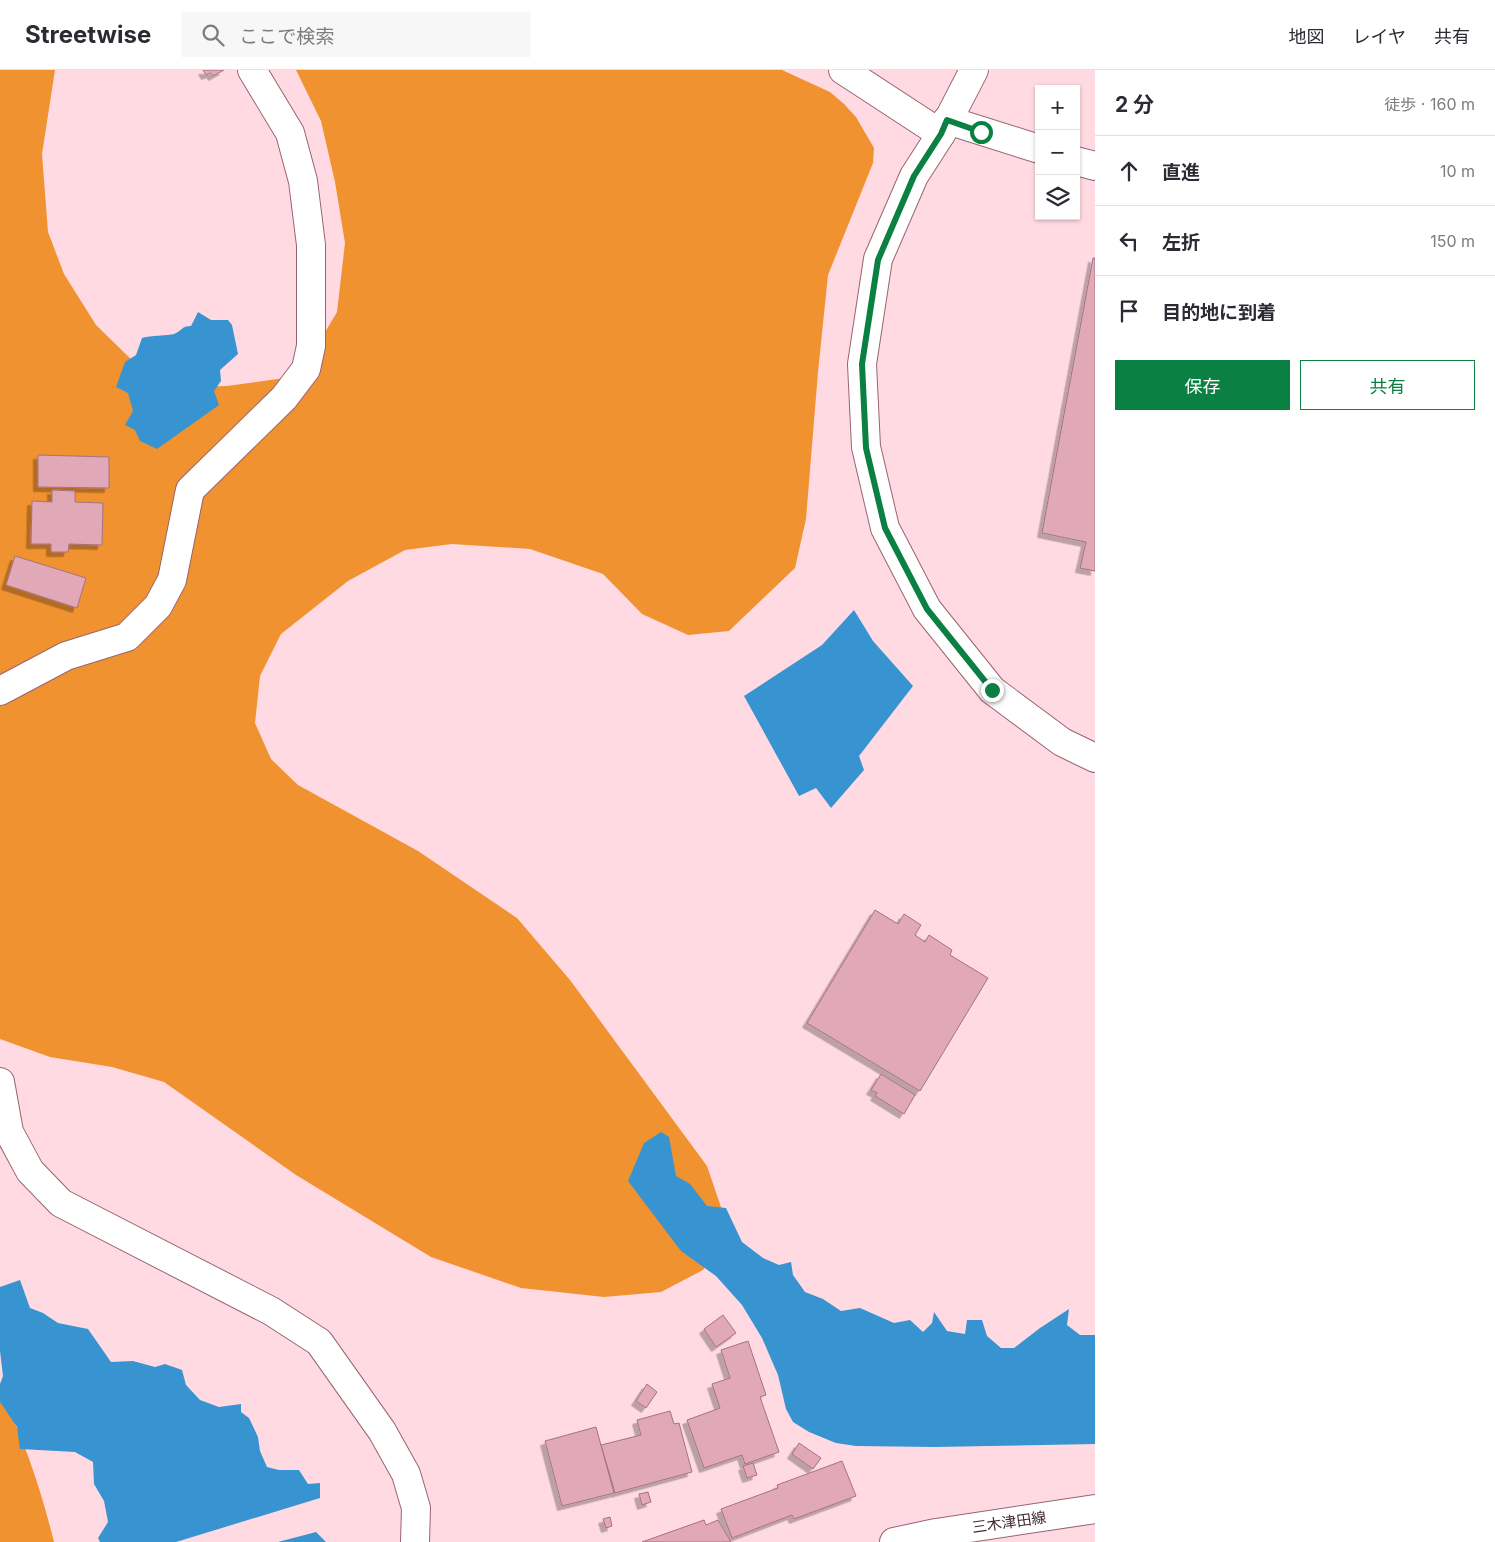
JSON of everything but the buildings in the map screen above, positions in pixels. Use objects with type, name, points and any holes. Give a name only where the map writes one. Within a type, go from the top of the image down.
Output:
[{"type":"street","points":[[0,691],[66,656],[127,637],[158,606],[172,580],[190,490],[284,398],[306,369],[311,346],[311,246],[303,181],[290,133],[252,70]]},
{"type":"street","points":[[843,70],[944,127],[1035,148]]},
{"type":"street","points":[[974,70],[944,127],[914,176],[878,260],[862,364],[866,448],[885,528],[927,609],[992,690],[1062,742],[1095,758]]},
{"type":"street","points":[[1080,162],[1095,166]]},
{"type":"street","points":[[0,1082],[9,1132],[30,1171],[61,1203],[271,1310],[319,1342],[382,1431],[406,1474],[416,1508],[415,1542]]},
{"type":"street","name":"三木津田線","points":[[894,1542],[936,1533],[1095,1509]]},
{"type":"shaded area","points":[[0,70],[55,70],[42,154],[48,232],[64,274],[96,325],[138,366],[190,387],[227,386],[299,376],[337,312],[345,243],[335,182],[321,121],[296,70],[782,70],[830,92],[856,117],[874,148],[873,163],[828,275],[806,519],[795,568],[729,631],[688,635],[642,614],[603,574],[530,549],[452,544],[405,550],[348,581],[281,634],[260,676],[255,723],[271,759],[298,785],[418,851],[517,918],[570,980],[707,1166],[723,1213],[718,1249],[703,1270],[661,1292],[604,1297],[521,1288],[431,1257],[296,1175],[164,1082],[112,1067],[50,1057],[0,1039]]},
{"type":"shaded area","points":[[0,1393],[17,1429],[31,1466],[54,1542],[0,1542]]},
{"type":"water","points":[[198,312],[211,320],[228,320],[232,325],[238,354],[220,370],[221,381],[214,391],[219,405],[157,449],[140,441],[135,430],[125,425],[133,411],[128,393],[116,387],[125,362],[136,355],[142,338],[177,333],[185,327],[191,326]]},
{"type":"water","points":[[854,610],[873,641],[913,686],[859,756],[864,770],[831,808],[816,788],[799,796],[744,696],[822,645]]},
{"type":"water","points":[[661,1132],[669,1137],[676,1176],[690,1184],[707,1206],[726,1208],[742,1242],[763,1258],[779,1265],[791,1262],[793,1275],[805,1292],[823,1299],[841,1311],[860,1308],[894,1323],[910,1320],[923,1332],[932,1323],[934,1312],[947,1331],[965,1334],[967,1320],[982,1320],[987,1336],[1001,1348],[1014,1348],[1069,1309],[1067,1325],[1080,1335],[1095,1335],[1095,1444],[934,1447],[856,1446],[836,1443],[809,1432],[793,1422],[786,1409],[778,1375],[762,1338],[742,1305],[716,1276],[681,1251],[628,1181],[644,1143]]},
{"type":"water","points":[[20,1280],[30,1308],[43,1313],[58,1323],[88,1329],[111,1362],[133,1361],[155,1367],[165,1364],[182,1370],[186,1385],[200,1400],[219,1407],[241,1404],[241,1412],[249,1418],[258,1437],[260,1451],[267,1467],[279,1470],[299,1470],[308,1484],[320,1483],[320,1498],[176,1542],[100,1542],[98,1538],[108,1522],[104,1501],[94,1484],[93,1462],[75,1452],[20,1449],[17,1427],[0,1402],[0,1384],[3,1376],[0,1351],[0,1287]]},
{"type":"water","points":[[316,1532],[326,1542],[278,1542]]},
{"type":"route","points":[[981,132],[947,120],[941,134],[914,176],[878,260],[862,364],[866,448],[885,528],[927,609],[992,690]]}]
